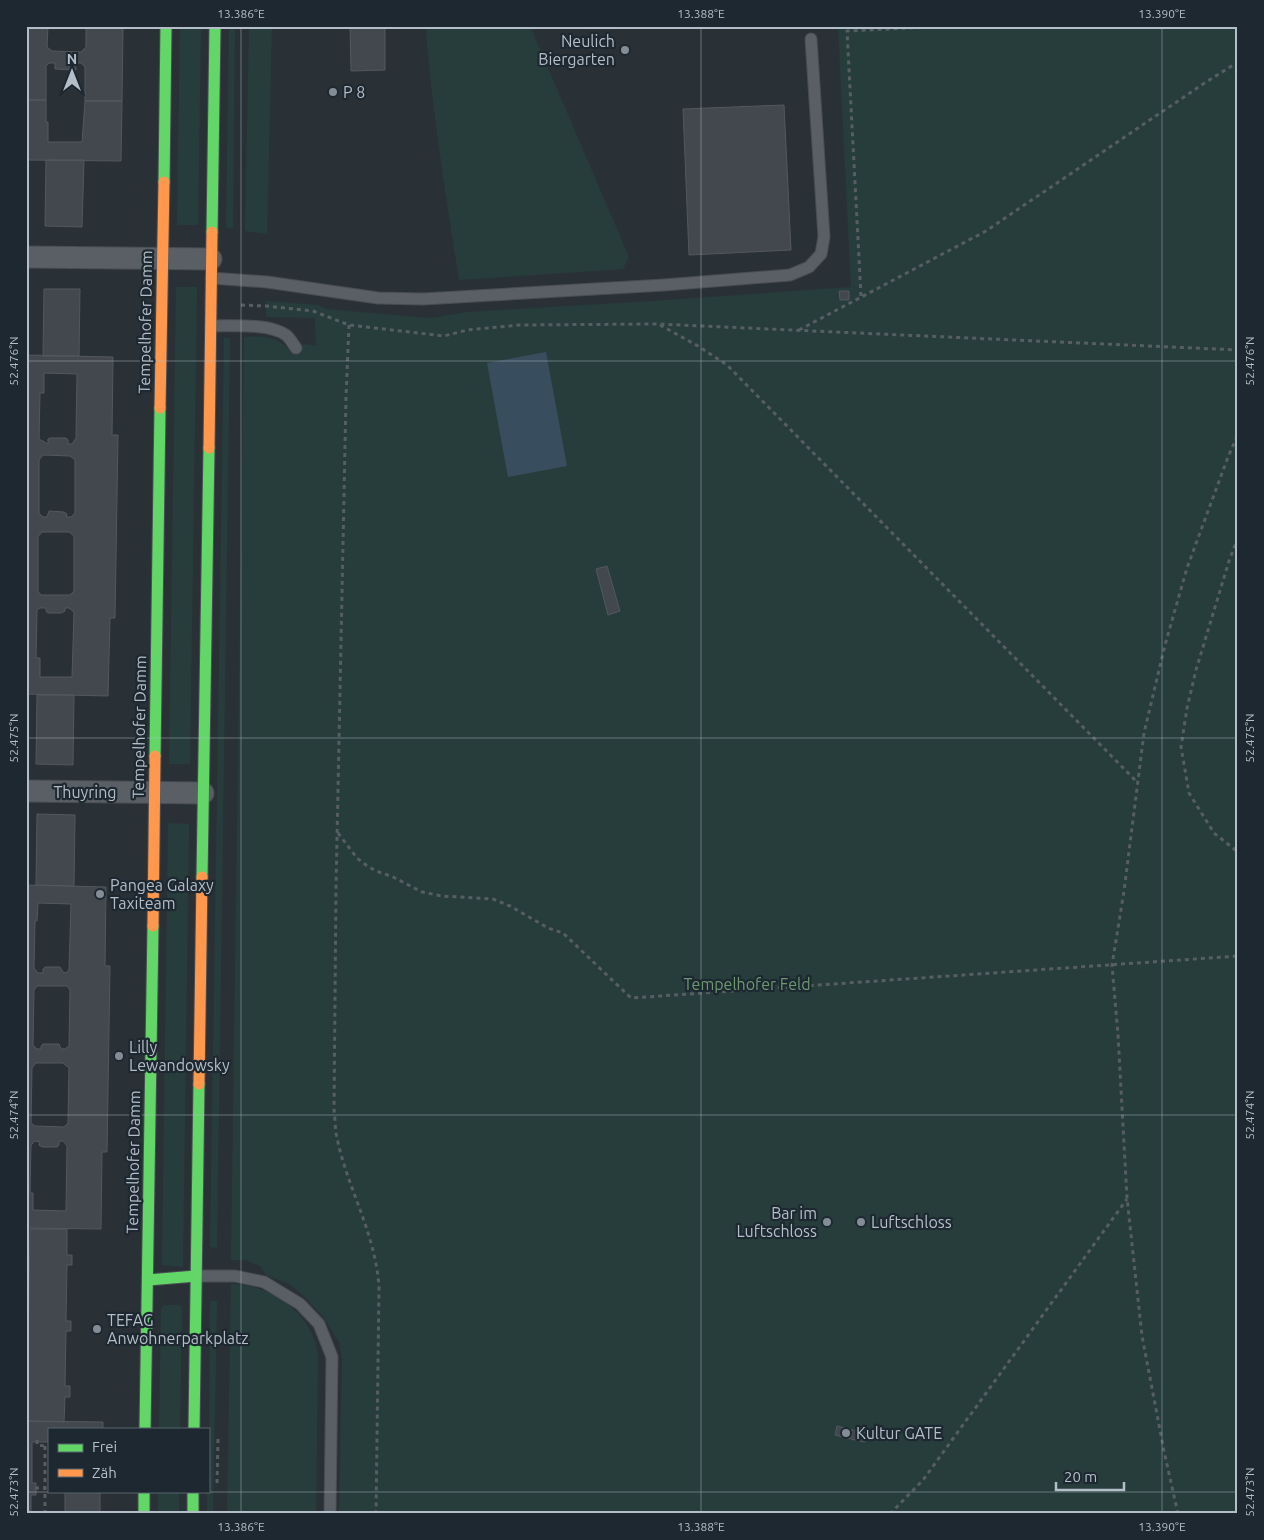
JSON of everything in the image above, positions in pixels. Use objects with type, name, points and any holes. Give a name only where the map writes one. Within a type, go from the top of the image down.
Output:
[{"type":"main road","name":"Tempelhofer Damm","points":[[145,1428],[166,26]]},
{"type":"main road","points":[[194,1428],[215,26]]},
{"type":"main road","points":[[148,1280],[196,1276]]},
{"type":"main road","points":[[144,1492],[144,1514]]},
{"type":"main road","points":[[193,1492],[193,1514]]},
{"type":"street","points":[[26,257],[162,258],[211,268]]},
{"type":"street","name":"Thuyring","points":[[26,791],[204,793]]},
{"type":"lane","points":[[211,268],[266,282],[378,298],[423,299],[645,286],[790,275],[809,267],[821,254],[824,237],[811,39]]},
{"type":"lane","points":[[210,326],[267,327],[288,336],[296,348]]},
{"type":"lane","points":[[196,1276],[235,1276],[264,1282],[300,1304],[320,1324],[332,1357],[330,1514]]},
{"type":"path","points":[[861,296],[847,31],[952,26]]},
{"type":"path","points":[[798,331],[986,230],[1238,62]]},
{"type":"path","points":[[242,305],[313,311],[349,325],[444,336],[467,330],[520,325],[658,324],[1238,350]]},
{"type":"path","points":[[658,324],[698,346],[727,365],[1138,783]]},
{"type":"path","points":[[349,325],[334,1110],[336,1131],[346,1169],[368,1231],[378,1267],[376,1514]]},
{"type":"path","points":[[1178,1514],[1142,1336],[1127,1198],[1112,965],[1124,891],[1144,734],[1165,645],[1188,568],[1238,434]]},
{"type":"path","points":[[1238,537],[1196,670],[1186,708],[1181,747],[1189,793],[1214,833],[1238,852]]},
{"type":"path","points":[[338,833],[357,858],[366,866],[422,892],[442,896],[493,899],[510,906],[548,928],[563,933],[631,998],[1238,956]]},
{"type":"path","points":[[890,1514],[923,1480],[1127,1198]]},
{"type":"path","points":[[38,1440],[38,1445],[47,1446],[45,1514]]},
{"type":"path","points":[[35,1488],[45,1488]]},
{"type":"green space","points":[[180,26],[201,26],[198,225],[177,225]]},
{"type":"green space","points":[[229,26],[235,26],[233,229],[226,227]]},
{"type":"green space","points":[[249,26],[272,26],[267,234],[245,231]]},
{"type":"green space","points":[[429,26],[530,26],[629,257],[623,269],[459,280],[432,94],[426,31]]},
{"type":"green space","name":"Tempelhofer Feld","points":[[838,26],[1238,26],[1238,1514],[339,1514],[342,1358],[339,1342],[324,1318],[304,1296],[289,1284],[266,1275],[260,1266],[246,1260],[231,1260],[244,337],[274,339],[285,345],[289,350],[306,344],[316,346],[315,318],[266,317],[266,301],[318,305],[326,309],[430,318],[468,312],[851,287]]},
{"type":"green space","points":[[176,287],[197,287],[190,764],[169,764]]},
{"type":"green space","points":[[224,338],[230,338],[217,1248],[210,1247]]},
{"type":"green space","points":[[168,823],[189,824],[183,1267],[162,1265]]},
{"type":"green space","points":[[231,1284],[257,1288],[281,1299],[301,1316],[315,1341],[318,1354],[316,1514],[227,1514]]},
{"type":"green space","points":[[210,1301],[217,1301],[213,1514],[207,1514],[207,1492],[210,1492]]},
{"type":"green space","points":[[164,1305],[180,1305],[182,1307],[180,1428],[159,1428],[161,1308]]},
{"type":"green space","points":[[158,1492],[179,1492],[179,1514],[158,1514]]},
{"type":"water","points":[[546,352],[567,466],[508,477],[487,363]]},
{"type":"building","points":[[26,26],[48,26],[47,47],[52,51],[81,52],[86,47],[86,26],[123,26],[122,101],[85,101],[85,67],[81,63],[76,63],[76,70],[55,69],[55,63],[49,63],[46,66],[46,100],[26,100]]},
{"type":"building","points":[[350,26],[385,26],[385,70],[351,71]]},
{"type":"building","points":[[26,100],[46,100],[48,142],[82,142],[85,101],[122,101],[121,161],[26,160]]},
{"type":"building","points":[[784,105],[791,250],[689,255],[683,109]]},
{"type":"building","points":[[46,160],[84,160],[82,227],[45,226]]},
{"type":"building","points":[[44,289],[80,289],[79,356],[43,356]]},
{"type":"building","points":[[839,291],[849,291],[849,300],[840,300]]},
{"type":"building","points":[[26,355],[113,357],[112,435],[118,435],[115,618],[110,618],[108,696],[26,694]],"holes":[[[44,373],[77,374],[76,438],[72,444],[68,444],[66,438],[50,438],[48,439],[48,444],[39,439],[40,393],[44,393]],[[43,455],[70,456],[75,460],[75,513],[71,517],[66,517],[67,514],[64,512],[49,511],[47,517],[43,517],[39,513],[39,460]],[[42,532],[69,532],[74,536],[74,591],[70,595],[41,595],[38,591],[38,537]],[[46,608],[48,613],[61,613],[65,611],[65,608],[69,608],[74,612],[72,677],[40,677],[40,658],[36,658],[37,610]]]},
{"type":"building","points":[[607,566],[620,611],[608,615],[596,569]]},
{"type":"building","points":[[37,695],[74,695],[73,765],[36,764]]},
{"type":"building","points":[[37,814],[75,815],[74,886],[36,885]]},
{"type":"building","points":[[26,885],[106,887],[105,966],[110,966],[107,1152],[102,1152],[101,1229],[26,1228]],"holes":[[[38,903],[71,904],[69,970],[66,973],[60,967],[45,967],[43,973],[38,973],[34,968],[35,921],[37,921]],[[37,986],[67,986],[70,990],[69,1046],[65,1049],[61,1049],[59,1044],[43,1044],[41,1049],[37,1049],[33,1045],[34,990]],[[36,1063],[63,1063],[69,1068],[68,1123],[64,1127],[35,1126],[31,1123],[32,1068]],[[35,1141],[40,1142],[39,1145],[42,1147],[57,1147],[59,1141],[63,1141],[67,1146],[66,1211],[33,1210],[33,1193],[30,1193],[31,1145]]]},
{"type":"building","points":[[30,1229],[67,1229],[67,1255],[72,1255],[72,1265],[67,1265],[66,1321],[71,1321],[71,1331],[66,1331],[65,1386],[70,1386],[70,1397],[65,1397],[64,1422],[27,1421]]},
{"type":"building","points":[[26,1421],[103,1422],[103,1428],[48,1428],[48,1442],[32,1442],[32,1483],[36,1483],[36,1495],[31,1495],[31,1514],[26,1514]]},
{"type":"building","name":"Kultur GATE","points":[[837,1426],[857,1431],[855,1440],[835,1435]]},
{"type":"building","points":[[857,1431],[868,1433],[865,1442],[855,1440]]},
{"type":"building","points":[[65,1492],[100,1492],[100,1514],[65,1514]]},
{"type":"traffic: fast","points":[[164,182],[166,26]]},
{"type":"traffic: fast","points":[[212,232],[215,26]]},
{"type":"traffic: fast","points":[[155,756],[160,408]]},
{"type":"traffic: fast","points":[[202,877],[209,448]]},
{"type":"traffic: fast","points":[[145,1428],[153,926]]},
{"type":"traffic: fast","points":[[194,1428],[199,1084]]},
{"type":"traffic: fast","points":[[148,1280],[196,1276]]},
{"type":"traffic: fast","points":[[144,1492],[144,1514]]},
{"type":"traffic: fast","points":[[193,1492],[193,1514]]},
{"type":"traffic: slow","points":[[160,408],[164,182]]},
{"type":"traffic: slow","points":[[209,448],[212,232]]},
{"type":"traffic: slow","points":[[153,926],[155,756]]},
{"type":"traffic: slow","points":[[199,1084],[202,877]]},
{"type":"place","name":"Neulich Biergarten","points":[[625,50]]},
{"type":"place","name":"P 8","points":[[333,92]]},
{"type":"place","name":"Pangea Galaxy Taxiteam","points":[[100,894]]},
{"type":"place","name":"Lilly Lewandowsky","points":[[119,1056]]},
{"type":"place","name":"Bar im Luftschloss","points":[[827,1222]]},
{"type":"place","name":"Luftschloss","points":[[861,1222]]},
{"type":"place","name":"TEFAG Anwohnerparkplatz","points":[[97,1329]]},
{"type":"place","name":"Kultur GATE","points":[[846,1433]]}]
